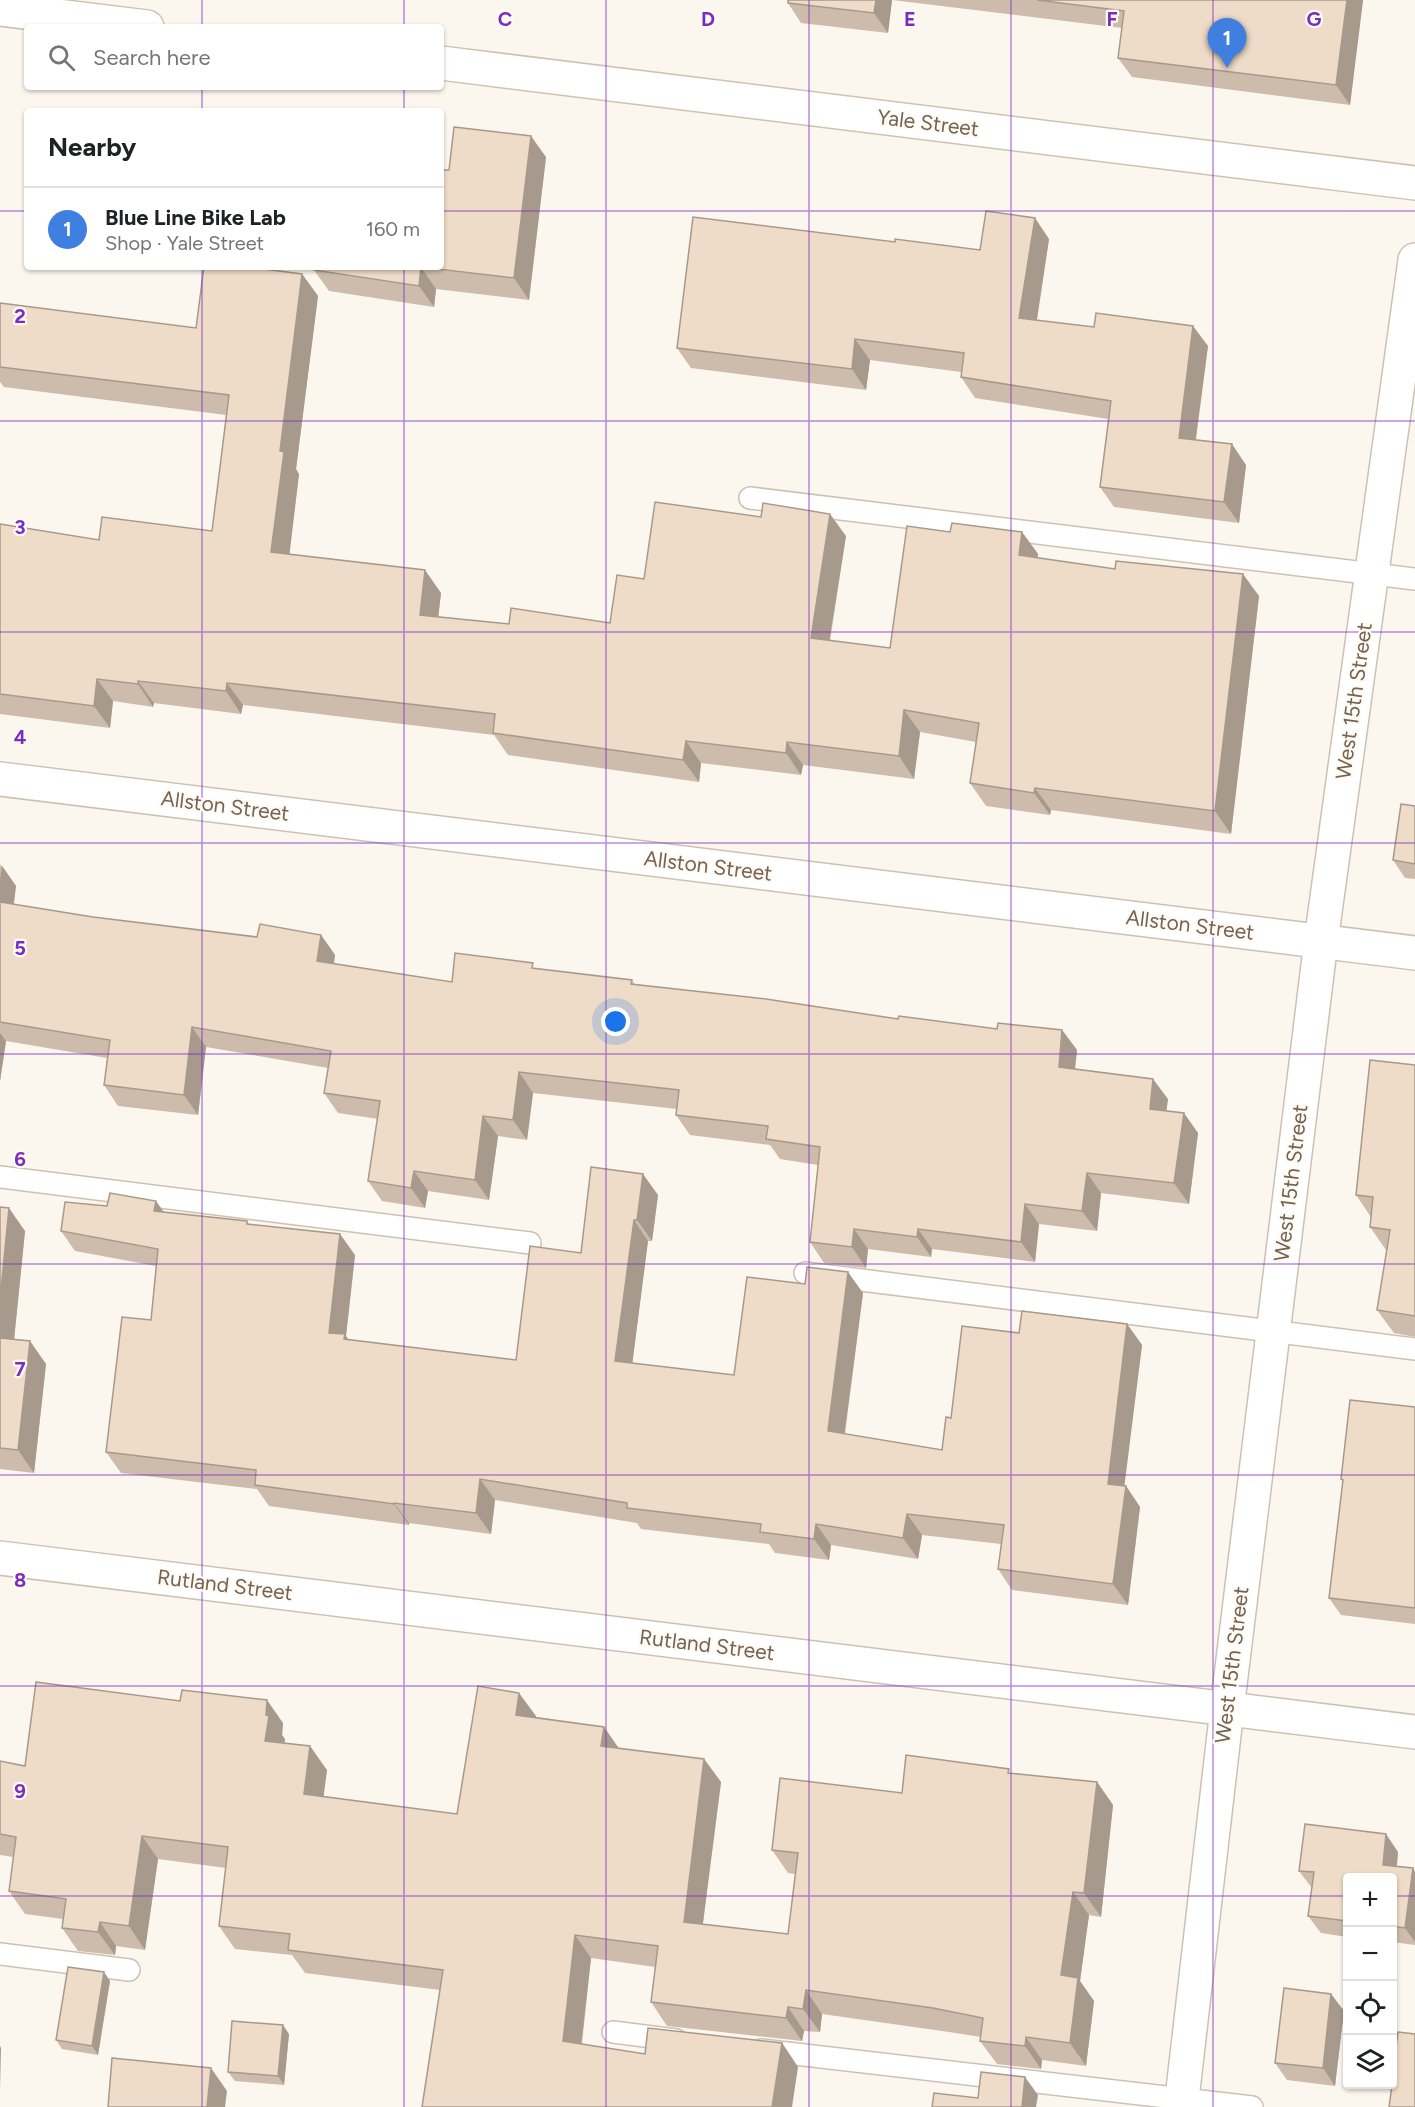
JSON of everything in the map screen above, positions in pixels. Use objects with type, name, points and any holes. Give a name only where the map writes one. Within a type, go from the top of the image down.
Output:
[{"type":"street","points":[[0,9],[122,24]]},
{"type":"street","name":"Yale Street","points":[[444,63],[1415,183]]},
{"type":"street","name":"West 15th Street","points":[[1181,2103],[1321,941],[1415,260]]},
{"type":"street","name":"Allston Street","points":[[0,779],[1415,953]]},
{"type":"street","name":"Rutland Street","points":[[0,1557],[1415,1732]]},
{"type":"lane","points":[[750,498],[1415,579]]},
{"type":"lane","points":[[0,1177],[530,1243]]},
{"type":"lane","points":[[805,1273],[1415,1349]]},
{"type":"lane","points":[[0,1953],[129,1970]]},
{"type":"lane","points":[[614,2032],[696,2042]]},
{"type":"lane","points":[[744,2048],[1181,2103],[1252,2107]]},
{"type":"building","points":[[788,0],[876,0],[874,13],[788,3]]},
{"type":"building","points":[[1037,0],[1347,0],[1336,85],[1118,58],[1124,11]]},
{"type":"building","points":[[454,127],[531,136],[514,278],[444,270],[444,170],[449,170]]},
{"type":"building","points":[[986,211],[1035,218],[1019,318],[1094,327],[1096,313],[1193,326],[1179,438],[1232,444],[1224,502],[1100,487],[1111,401],[961,377],[964,353],[855,339],[852,369],[677,348],[693,217],[980,250]]},
{"type":"building","points":[[204,270],[272,270],[302,274],[280,451],[284,452],[271,552],[425,570],[420,615],[509,624],[511,608],[610,623],[617,575],[644,579],[655,502],[761,517],[763,503],[830,514],[811,638],[890,648],[907,526],[950,532],[952,523],[1022,532],[1019,555],[1115,569],[1116,561],[1243,574],[1215,811],[1035,788],[1034,793],[970,783],[979,723],[904,710],[899,756],[787,742],[786,753],[686,741],[683,760],[493,733],[495,714],[227,683],[226,691],[138,681],[138,684],[97,679],[94,706],[0,694],[0,524],[99,540],[102,517],[212,531],[229,395],[0,367],[0,303],[196,328]]},
{"type":"building","points":[[314,270],[421,270],[419,286]]},
{"type":"building","points":[[1401,804],[1415,806],[1415,864],[1393,860]]},
{"type":"building","points":[[0,902],[93,917],[257,937],[260,924],[321,935],[317,961],[452,982],[455,953],[533,963],[532,968],[632,980],[631,984],[766,999],[898,1019],[899,1016],[997,1029],[998,1023],[1062,1030],[1059,1067],[1153,1079],[1150,1109],[1184,1113],[1174,1183],[1087,1173],[1082,1211],[1025,1204],[1021,1242],[918,1229],[917,1237],[854,1229],[852,1247],[810,1242],[820,1147],[766,1139],[768,1126],[676,1115],[679,1090],[519,1072],[513,1120],[483,1116],[475,1180],[414,1171],[411,1188],[368,1181],[380,1101],[324,1093],[331,1051],[192,1027],[184,1095],[104,1085],[110,1040],[0,1022]]},
{"type":"building","points":[[1370,1060],[1415,1065],[1415,1316],[1377,1310],[1390,1230],[1370,1227],[1373,1197],[1356,1195]]},
{"type":"building","points":[[591,1167],[643,1174],[637,1220],[634,1220],[615,1361],[734,1375],[747,1277],[805,1284],[807,1267],[848,1272],[828,1431],[942,1450],[946,1417],[951,1418],[962,1326],[1019,1333],[1022,1311],[1127,1324],[1108,1484],[1126,1486],[1113,1584],[998,1569],[1004,1525],[907,1514],[903,1538],[816,1524],[814,1539],[760,1532],[761,1524],[627,1508],[627,1503],[480,1479],[476,1513],[255,1485],[256,1470],[106,1452],[122,1317],[151,1320],[158,1249],[61,1231],[65,1202],[107,1206],[110,1193],[156,1201],[154,1211],[340,1234],[329,1333],[345,1334],[344,1339],[516,1360],[530,1246],[581,1253]]},
{"type":"building","points":[[0,1207],[9,1208],[0,1300]]},
{"type":"building","points":[[0,1338],[30,1341],[18,1450],[0,1448]]},
{"type":"building","points":[[1350,1400],[1415,1407],[1415,1608],[1329,1598]]},
{"type":"building","points":[[36,1682],[180,1701],[182,1690],[267,1700],[266,1715],[269,1716],[265,1741],[310,1746],[304,1794],[457,1814],[478,1686],[519,1693],[516,1715],[604,1727],[601,1746],[704,1759],[684,1922],[788,1934],[798,1853],[772,1850],[780,1778],[902,1793],[906,1755],[1009,1769],[1008,1773],[1097,1782],[1084,1893],[1073,1892],[1061,1975],[1078,1978],[1070,2043],[1026,2037],[1025,2046],[980,2041],[983,2018],[933,2008],[806,1990],[803,2009],[788,2007],[786,2018],[651,2002],[658,1946],[575,1935],[563,2041],[645,2054],[648,2028],[782,2043],[772,2107],[422,2107],[443,1970],[288,1950],[290,1934],[219,1926],[228,1847],[142,1836],[129,1926],[100,1922],[98,1932],[62,1928],[66,1899],[9,1891],[16,1837],[0,1834],[0,1761],[25,1766]]},
{"type":"building","points":[[1305,1824],[1386,1834],[1383,1865],[1413,1868],[1405,1928],[1397,1927],[1397,1873],[1343,1873],[1343,1920],[1308,1916],[1314,1872],[1299,1871]]},
{"type":"building","points":[[68,1967],[104,1972],[92,2046],[56,2040]]},
{"type":"building","points":[[1284,1988],[1331,1994],[1323,2068],[1275,2063]]},
{"type":"building","points":[[232,2021],[283,2025],[278,2076],[228,2072]]},
{"type":"building","points":[[1398,2032],[1415,2034],[1415,2107],[1389,2107],[1391,2089],[1397,2089]]},
{"type":"building","points":[[112,2058],[211,2068],[207,2107],[108,2107]]},
{"type":"building","points":[[981,2072],[1025,2077],[1022,2107],[932,2107],[934,2093],[978,2098]]},
{"type":"place","name":"Blue Line Bike Lab","points":[[1227,68]]}]
